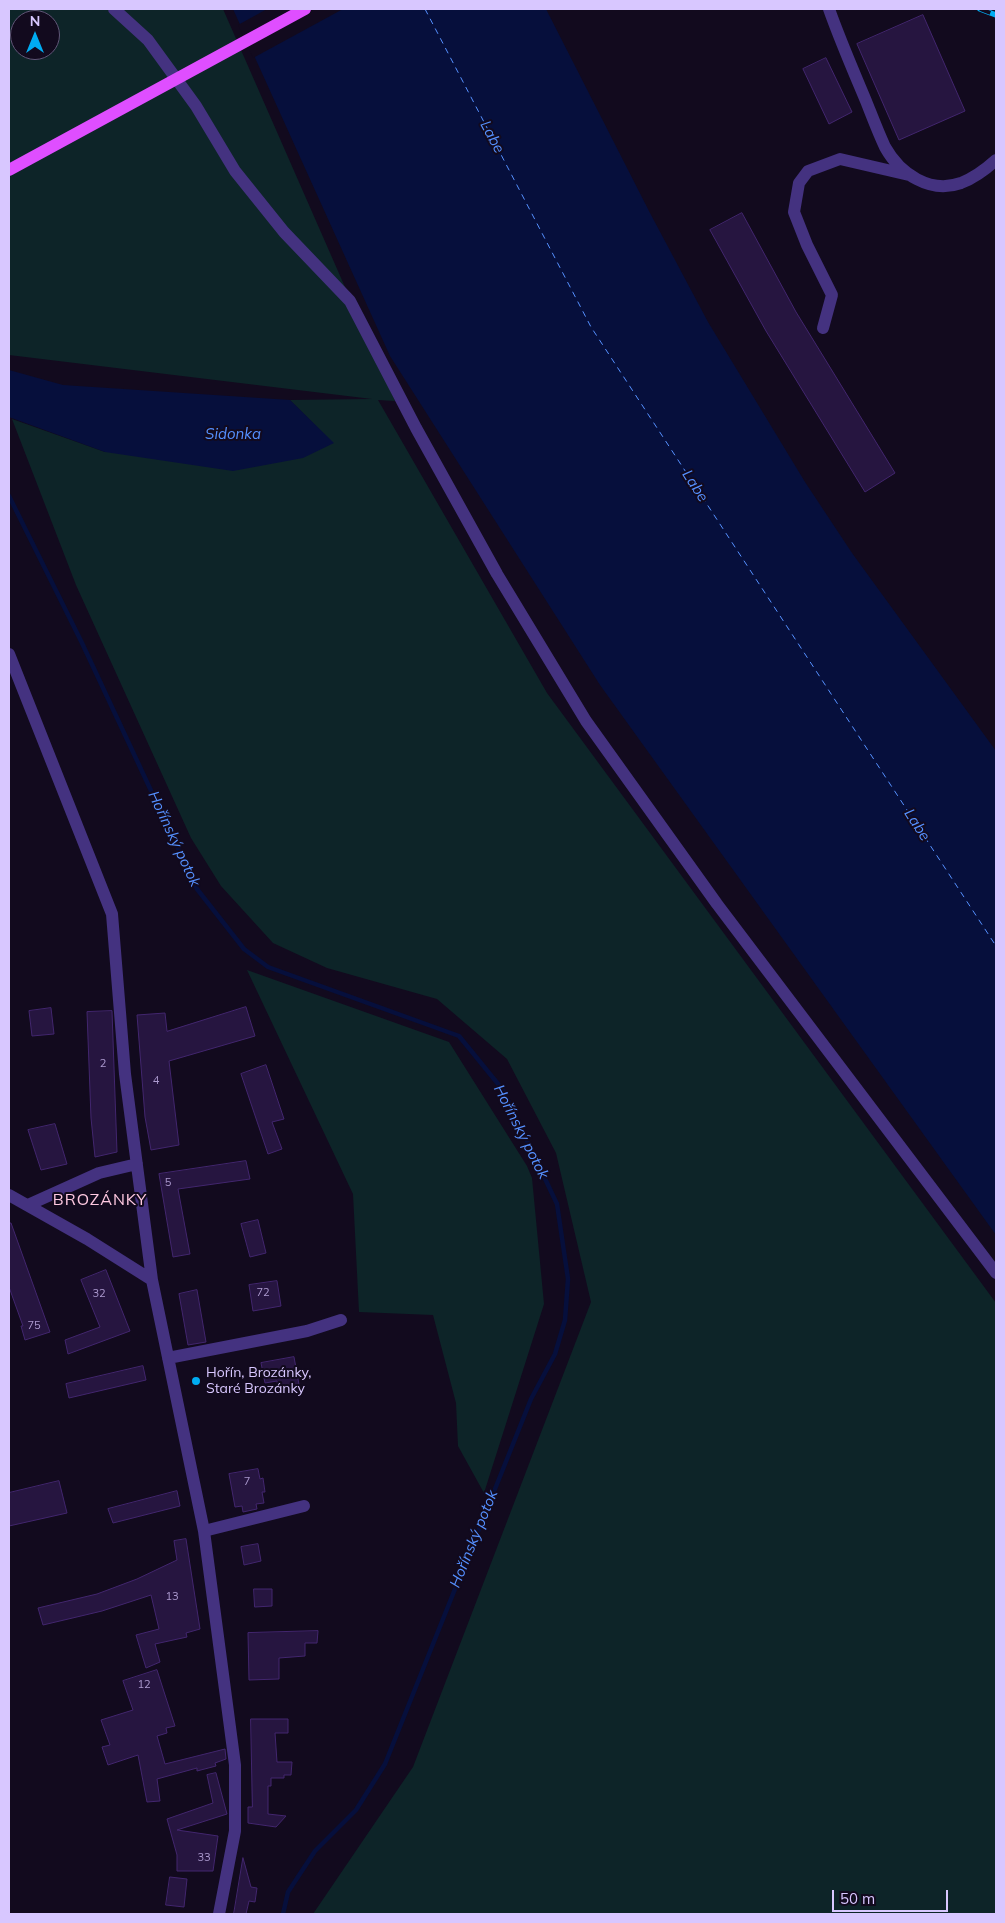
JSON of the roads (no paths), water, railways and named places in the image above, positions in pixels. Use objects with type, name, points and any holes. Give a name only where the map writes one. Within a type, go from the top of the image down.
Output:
[{"type":"main road","points":[[9,170],[304,9]]},
{"type":"street","points":[[114,9],[148,40],[196,106],[235,171],[284,232],[350,301],[416,428],[497,574],[586,721],[717,904],[996,1273]]},
{"type":"street","points":[[829,9],[885,146],[909,175]]},
{"type":"street","points":[[823,328],[832,295],[794,212],[799,183],[808,171],[840,159],[909,175],[922,182],[942,186],[961,183],[982,172],[996,160]]},
{"type":"street","points":[[9,654],[112,914],[125,1074],[152,1280],[204,1531],[235,1765],[235,1831],[219,1914]]},
{"type":"street","points":[[28,1206],[99,1173],[137,1164]]},
{"type":"street","points":[[9,1195],[87,1238],[152,1280]]},
{"type":"street","points":[[168,1358],[306,1331],[342,1320]]},
{"type":"street","points":[[204,1531],[304,1506]]},
{"type":"water","name":"Labe","points":[[233,9],[546,9],[708,322],[805,482],[852,553],[996,751],[996,1235],[600,685],[390,356]]},
{"type":"water","name":"Sidonka","points":[[9,370],[63,385],[290,400],[334,443],[303,458],[233,471],[105,452],[9,417]]},
{"type":"waterway","name":"Hořínský potok","points":[[9,496],[82,643],[197,889],[244,949],[268,967],[459,1036],[503,1090],[557,1204],[568,1279],[565,1320],[555,1354],[531,1399],[385,1764],[356,1810],[315,1851],[288,1892],[283,1914]]},
{"type":"railway","points":[[980,9],[996,15]]},
{"type":"place","name":"Hořín, Brozánky, Staré Brozánky","points":[[196,1381]]},
{"type":"district","name":"BROZÁNKY","points":[[100,1200]]}]
